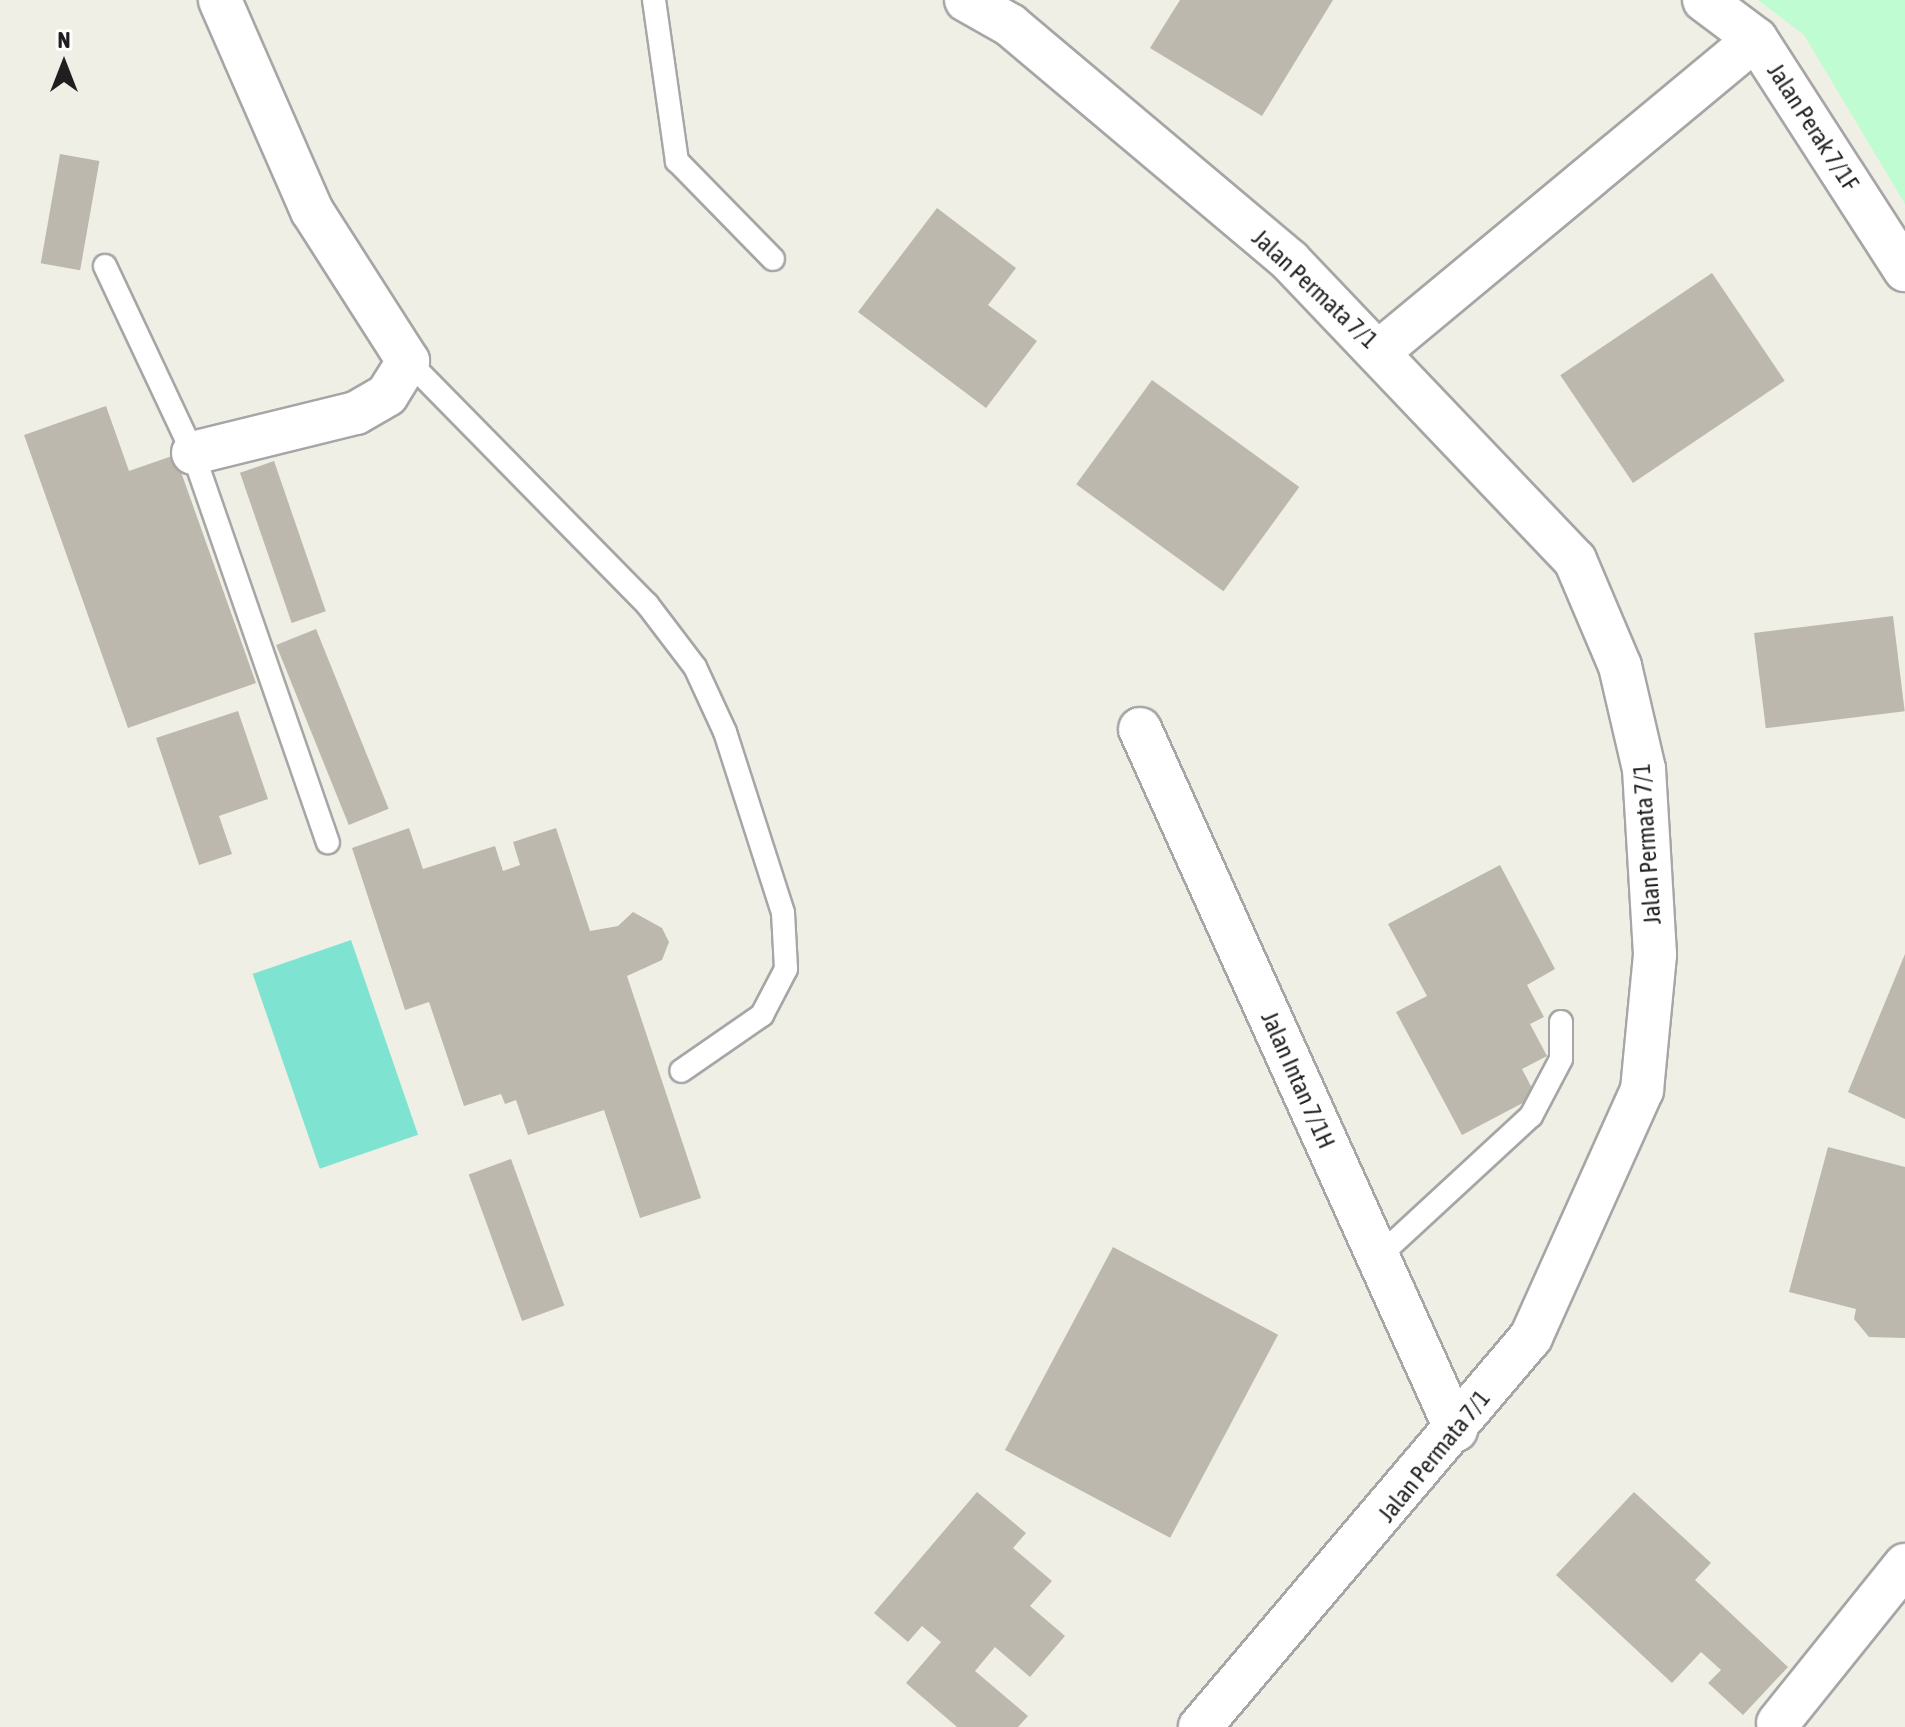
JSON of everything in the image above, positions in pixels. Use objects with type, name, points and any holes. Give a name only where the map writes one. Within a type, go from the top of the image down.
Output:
[{"type":"street","points":[[193,453],[356,413],[387,395],[408,361],[312,211],[220,0]]},
{"type":"street","name":"Jalan Permata 7/1","points":[[966,0],[1022,35],[1290,261],[1381,350],[1575,560],[1620,666],[1644,769],[1655,955],[1642,1090],[1531,1337],[1456,1430],[1200,1727]]},
{"type":"street","name":"Jalan Perak 7/1F","points":[[1704,0],[1756,39],[1905,270]]},
{"type":"street","points":[[1381,350],[1756,39]]},
{"type":"street","name":"Jalan Intan 7/1H","points":[[1140,729],[1456,1430]]},
{"type":"street","points":[[1778,1723],[1905,1565]]},
{"type":"lane","points":[[654,0],[677,161],[773,259]]},
{"type":"lane","points":[[105,266],[193,453],[328,842]]},
{"type":"lane","points":[[408,361],[647,604],[695,667],[725,732],[783,913],[786,969],[762,1015],[681,1071]]},
{"type":"lane","points":[[1378,1257],[1531,1116],[1561,1059],[1561,1022]]},
{"type":"green space","points":[[1758,0],[1905,0],[1905,204],[1804,35]]},
{"type":"shaded area","points":[[351,940],[418,1135],[320,1169],[253,974]]},
{"type":"building","points":[[1180,0],[1333,0],[1262,116],[1150,48]]},
{"type":"building","points":[[60,154],[99,161],[80,270],[41,263]]},
{"type":"building","points":[[937,208],[1016,268],[988,305],[1037,341],[986,408],[858,312]]},
{"type":"building","points":[[1712,273],[1785,381],[1633,483],[1560,375]]},
{"type":"building","points":[[1152,380],[1299,487],[1223,591],[1076,484]]},
{"type":"building","points":[[106,406],[129,471],[175,455],[256,683],[128,728],[24,435]]},
{"type":"building","points":[[274,461],[326,611],[292,623],[240,473]]},
{"type":"building","points":[[1893,616],[1905,711],[1766,728],[1754,633]]},
{"type":"building","points":[[316,629],[389,809],[349,825],[276,645]]},
{"type":"building","points":[[238,711],[268,799],[219,816],[232,854],[199,865],[156,738]]},
{"type":"building","points":[[409,828],[423,869],[495,846],[503,871],[520,865],[513,842],[556,828],[590,931],[618,926],[633,912],[662,928],[669,942],[662,960],[627,976],[701,1198],[640,1218],[604,1110],[528,1135],[516,1100],[505,1104],[501,1094],[464,1106],[429,1002],[405,1010],[352,848]]},
{"type":"building","points":[[1500,865],[1555,969],[1527,985],[1544,1017],[1530,1024],[1547,1056],[1522,1069],[1536,1096],[1462,1135],[1396,1012],[1427,996],[1388,924]]},
{"type":"building","points":[[1905,954],[1905,1119],[1848,1092]]},
{"type":"building","points":[[1828,1147],[1905,1167],[1905,1338],[1869,1337],[1854,1319],[1856,1309],[1789,1292]]},
{"type":"building","points":[[511,1159],[564,1306],[522,1321],[469,1174]]},
{"type":"building","points":[[1113,1247],[1278,1335],[1170,1538],[1005,1450]]},
{"type":"building","points":[[977,1492],[1026,1533],[1013,1548],[1052,1581],[1030,1606],[1065,1636],[1030,1677],[995,1647],[975,1671],[1028,1716],[1018,1727],[957,1727],[906,1683],[941,1642],[922,1626],[908,1642],[874,1613]]},
{"type":"building","points":[[1634,1492],[1711,1563],[1695,1580],[1788,1667],[1743,1715],[1708,1683],[1721,1670],[1701,1652],[1672,1683],[1556,1575]]}]
